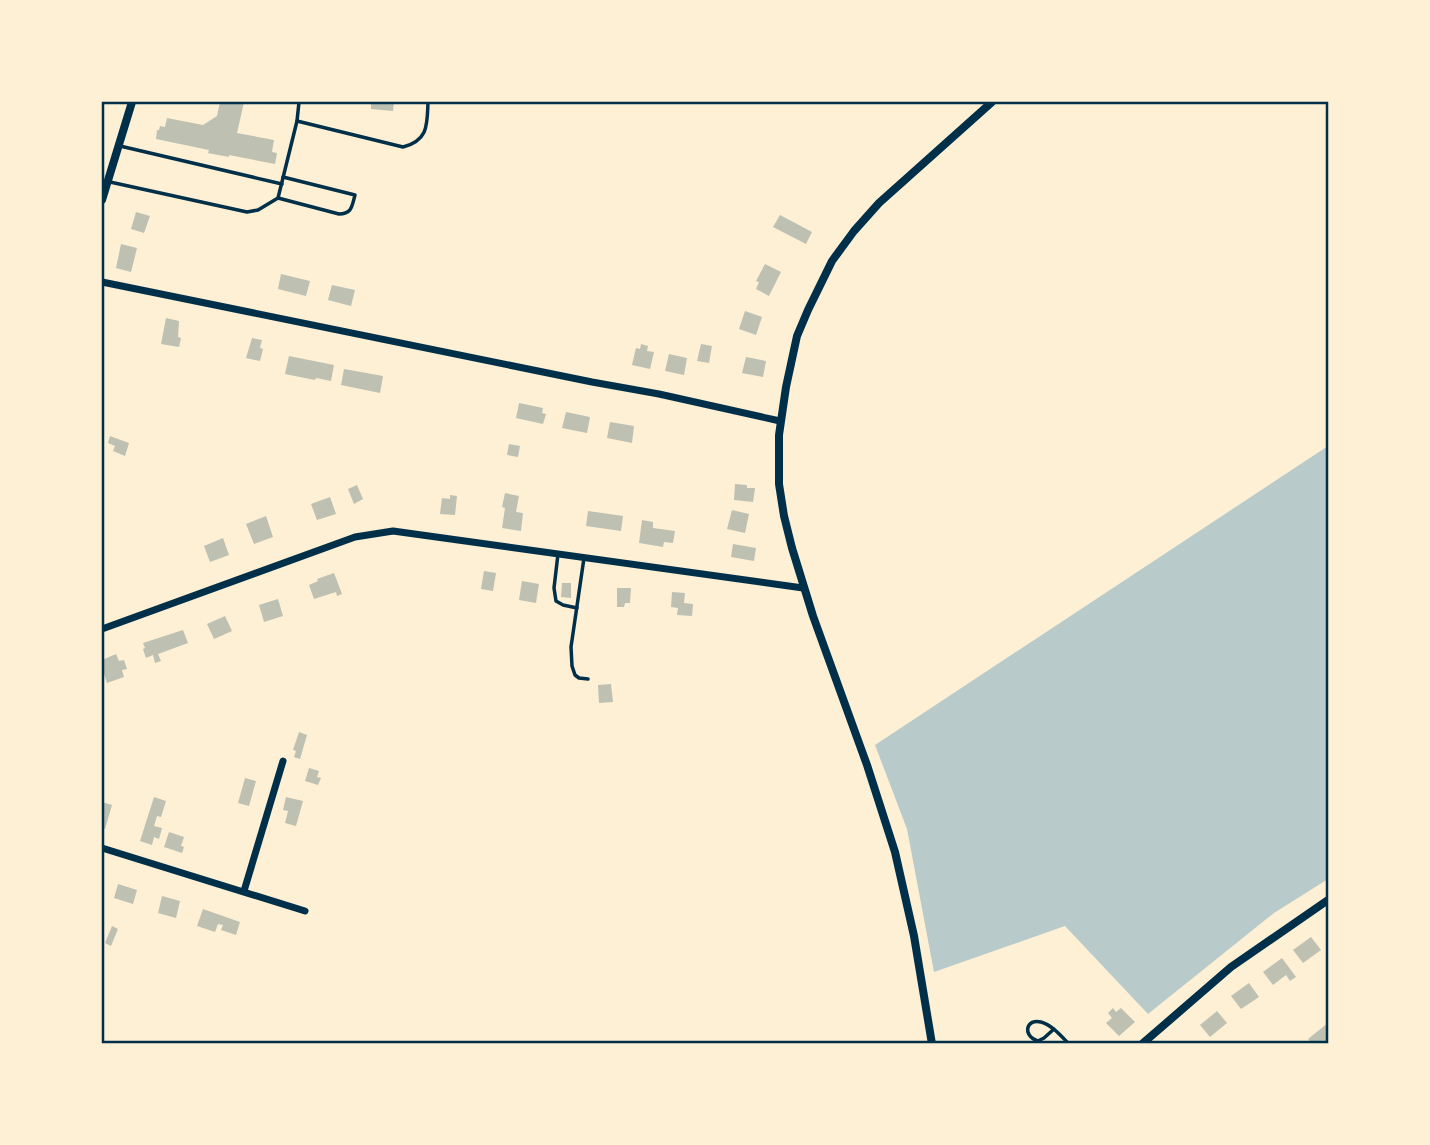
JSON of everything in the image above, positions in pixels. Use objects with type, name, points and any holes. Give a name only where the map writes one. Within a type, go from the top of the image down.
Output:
[{"type":"street","points":[[102,200],[132,102]]},
{"type":"street","points":[[932,1044],[914,936],[895,852],[867,765],[803,588],[784,516],[778,458],[780,421],[797,336],[832,261],[853,231],[879,203],[992,102]]},
{"type":"street","points":[[102,282],[659,394],[780,421]]},
{"type":"street","points":[[102,629],[355,537],[393,531],[803,588]]},
{"type":"street","points":[[244,891],[283,761]]},
{"type":"street","points":[[102,848],[305,911]]},
{"type":"street","points":[[1142,1044],[1231,967],[1328,900]]},
{"type":"lane","points":[[107,181],[247,212],[258,210],[278,198],[297,121],[299,102]]},
{"type":"lane","points":[[297,121],[403,147],[421,139],[428,102]]},
{"type":"lane","points":[[118,146],[282,184]]},
{"type":"lane","points":[[278,198],[340,214],[346,214],[352,209],[355,195],[284,177]]},
{"type":"lane","points":[[558,554],[554,588],[556,601],[577,608]]},
{"type":"lane","points":[[584,558],[571,647],[575,675],[588,679]]},
{"type":"lane","points":[[1054,1029],[1038,1041],[1028,1034],[1031,1022],[1037,1020],[1054,1029],[1069,1044]]},
{"type":"shaded area","points":[[1328,446],[1328,879],[1274,913],[1148,1014],[1065,926],[934,972],[907,829],[875,745]]},
{"type":"building","points":[[220,102],[244,102],[237,133],[274,140],[272,152],[277,153],[275,164],[208,153],[209,150],[156,139],[157,130],[160,126],[165,127],[167,118],[203,125],[217,116]]},
{"type":"building","points":[[371,102],[394,102],[393,111],[371,109]]},
{"type":"building","points":[[136,212],[150,216],[144,233],[131,229]]},
{"type":"building","points":[[780,215],[812,232],[806,244],[773,227]]},
{"type":"building","points":[[121,244],[137,248],[131,272],[116,268]]},
{"type":"building","points":[[765,264],[781,272],[769,296],[756,289],[759,282],[756,281]]},
{"type":"building","points":[[281,274],[310,281],[306,296],[278,289]]},
{"type":"building","points":[[332,285],[355,290],[351,306],[328,300]]},
{"type":"building","points":[[745,311],[762,317],[756,335],[739,329]]},
{"type":"building","points":[[166,318],[179,321],[179,347],[161,344]]},
{"type":"building","points":[[252,338],[262,340],[260,361],[246,358]]},
{"type":"building","points":[[641,344],[648,346],[647,351],[654,352],[650,369],[632,365],[636,348],[640,349]]},
{"type":"building","points":[[701,344],[712,346],[709,363],[697,361]]},
{"type":"building","points":[[669,354],[687,358],[684,375],[665,371]]},
{"type":"building","points":[[289,356],[334,365],[331,381],[285,374]]},
{"type":"building","points":[[746,357],[766,361],[763,377],[742,373]]},
{"type":"building","points":[[344,369],[383,376],[380,393],[341,385]]},
{"type":"building","points":[[519,403],[543,408],[542,413],[546,414],[543,424],[516,418]]},
{"type":"building","points":[[566,412],[590,417],[587,433],[562,428]]},
{"type":"building","points":[[610,422],[634,426],[632,443],[607,438]]},
{"type":"building","points":[[110,436],[129,443],[125,456],[113,451],[115,446],[108,443]]},
{"type":"building","points":[[509,444],[520,446],[518,457],[507,455]]},
{"type":"building","points":[[735,484],[755,488],[753,502],[734,500]]},
{"type":"building","points":[[357,485],[363,499],[354,504],[348,489]]},
{"type":"building","points":[[505,493],[519,496],[516,512],[523,513],[521,531],[502,528]]},
{"type":"building","points":[[450,495],[457,496],[455,515],[440,514],[442,498],[450,499]]},
{"type":"building","points":[[330,497],[336,514],[317,520],[311,504]]},
{"type":"building","points":[[732,510],[749,514],[745,533],[727,529]]},
{"type":"building","points":[[588,511],[623,516],[621,531],[586,526]]},
{"type":"building","points":[[266,516],[273,537],[254,544],[246,524]]},
{"type":"building","points":[[642,520],[653,522],[653,528],[675,531],[673,543],[664,542],[663,547],[639,543]]},
{"type":"building","points":[[223,538],[229,555],[210,562],[204,546]]},
{"type":"building","points":[[733,544],[756,548],[754,561],[731,557]]},
{"type":"building","points":[[484,571],[496,573],[493,591],[481,589]]},
{"type":"building","points":[[334,573],[342,594],[337,596],[336,592],[314,599],[309,585]]},
{"type":"building","points":[[522,581],[539,584],[536,603],[519,600]]},
{"type":"building","points":[[562,583],[571,583],[571,598],[561,597]]},
{"type":"building","points":[[617,588],[631,588],[630,603],[625,603],[624,607],[617,607]]},
{"type":"building","points":[[672,592],[685,593],[684,603],[693,604],[692,616],[677,615],[678,608],[671,607]]},
{"type":"building","points":[[278,599],[283,616],[264,622],[259,605]]},
{"type":"building","points":[[225,616],[232,631],[214,639],[207,624]]},
{"type":"building","points":[[183,630],[188,643],[158,654],[161,661],[155,663],[153,655],[146,658],[143,643]]},
{"type":"building","points":[[116,654],[119,661],[124,660],[127,669],[122,670],[124,677],[107,683],[102,660]]},
{"type":"building","points":[[611,684],[613,702],[599,703],[598,685]]},
{"type":"building","points":[[299,732],[307,735],[300,759],[294,757],[296,751],[293,750]]},
{"type":"building","points":[[309,768],[319,771],[317,777],[321,778],[318,785],[305,781]]},
{"type":"building","points":[[245,778],[256,781],[249,806],[238,803]]},
{"type":"building","points":[[154,797],[166,801],[161,817],[157,816],[154,826],[162,828],[159,839],[154,837],[152,845],[140,841]]},
{"type":"building","points":[[286,797],[303,801],[296,826],[285,823],[288,811],[283,810]]},
{"type":"building","points":[[102,802],[112,805],[105,829],[102,828]]},
{"type":"building","points":[[169,832],[184,837],[182,853],[164,847]]},
{"type":"building","points":[[118,884],[137,890],[133,904],[114,898]]},
{"type":"building","points":[[162,896],[180,901],[176,918],[158,913]]},
{"type":"building","points":[[203,909],[240,922],[236,935],[221,930],[223,925],[218,924],[215,932],[197,926]]},
{"type":"building","points":[[112,926],[118,929],[111,946],[105,943]]},
{"type":"building","points":[[1311,937],[1321,950],[1303,963],[1293,950]]},
{"type":"building","points":[[1282,958],[1296,977],[1290,981],[1286,975],[1273,985],[1263,972]]},
{"type":"building","points":[[1249,983],[1259,997],[1241,1009],[1231,996]]},
{"type":"building","points":[[1113,1008],[1116,1012],[1121,1008],[1135,1022],[1119,1036],[1106,1023],[1112,1018],[1108,1013]]},
{"type":"building","points":[[1217,1011],[1227,1023],[1210,1037],[1200,1025]]},
{"type":"building","points":[[1328,1023],[1328,1044],[1312,1044],[1308,1039]]}]
